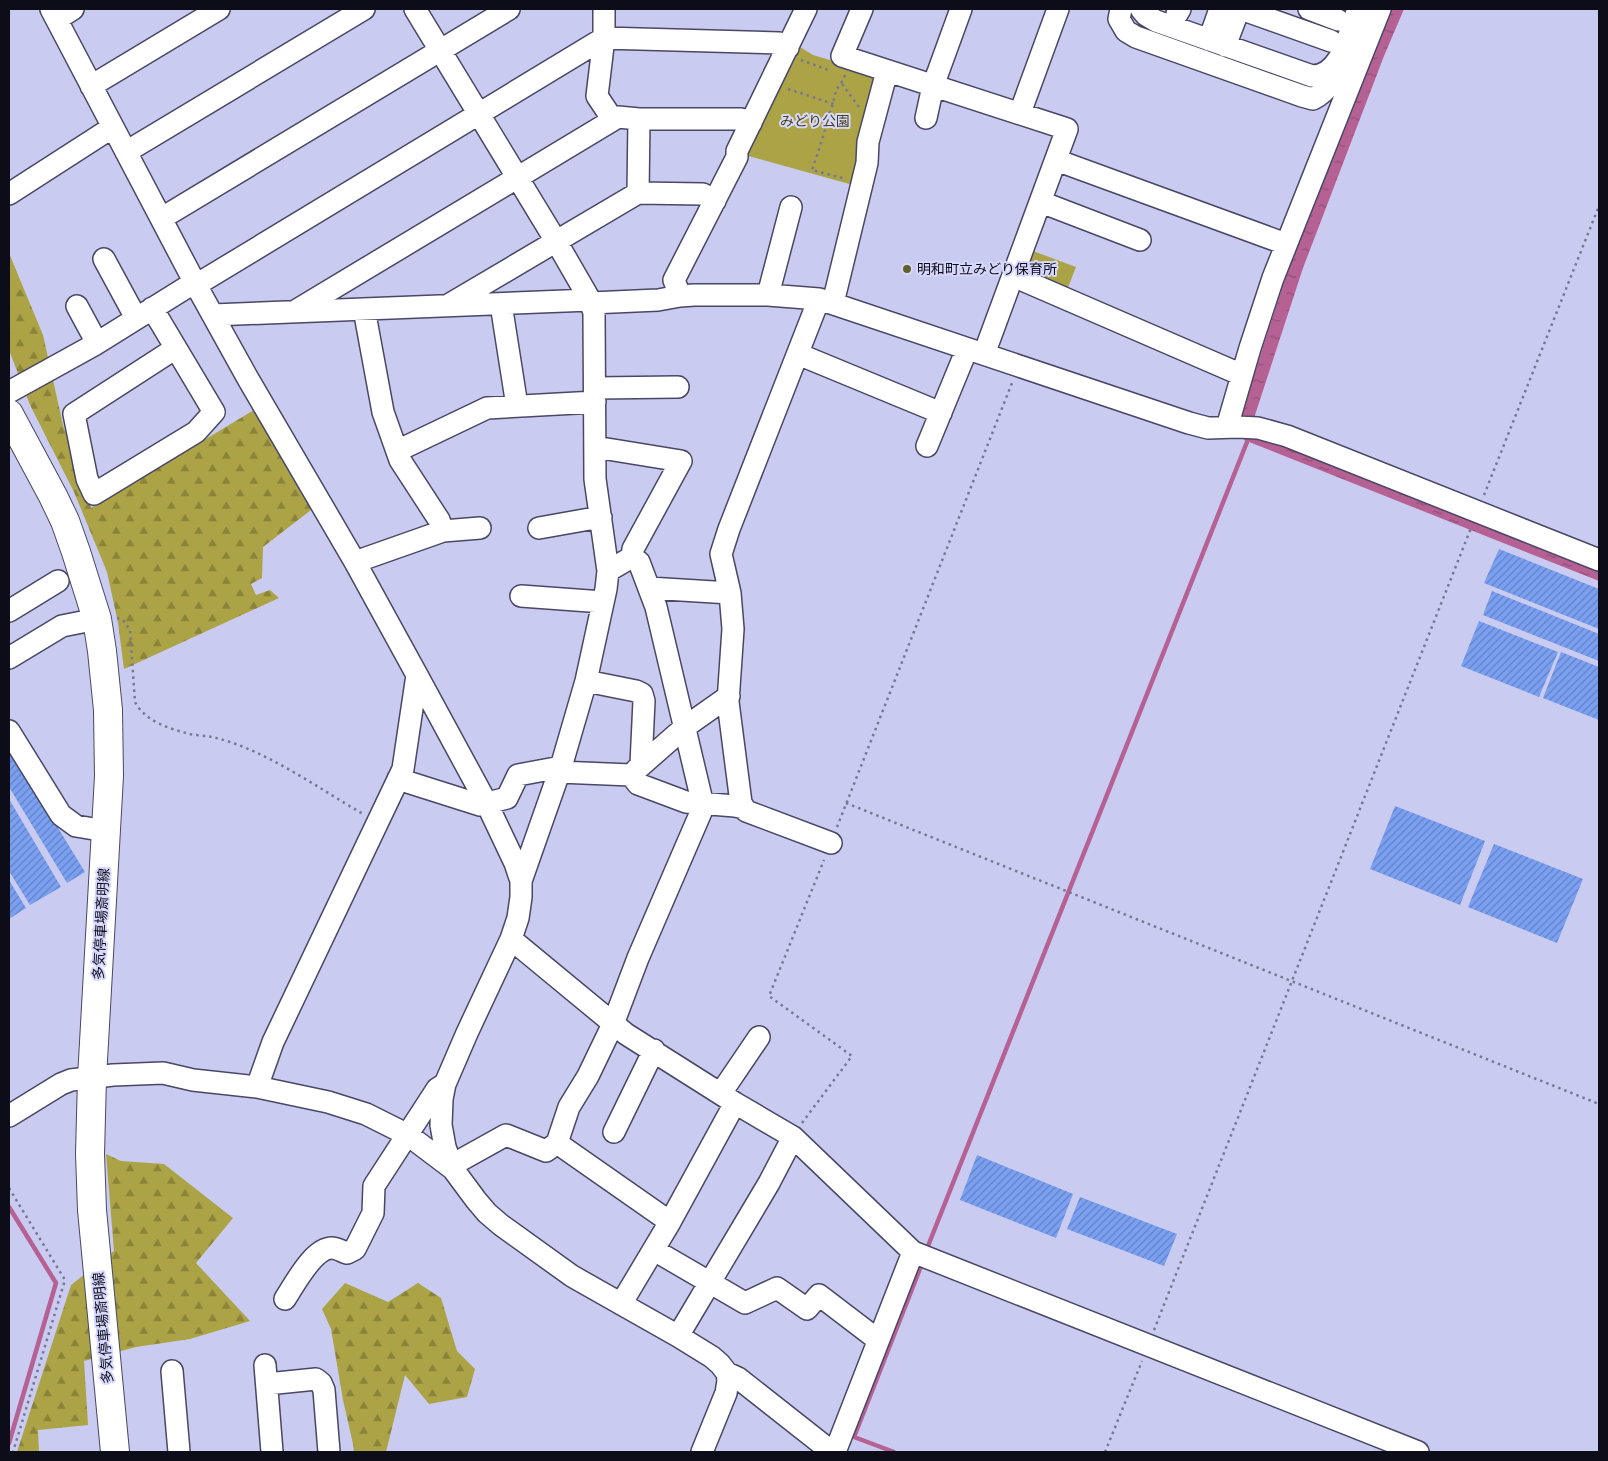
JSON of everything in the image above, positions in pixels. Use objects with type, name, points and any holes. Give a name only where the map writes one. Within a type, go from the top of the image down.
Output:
[{"type":"main road","name":"多気停車場斎明線","points":[[9,414],[49,488],[64,521],[97,619],[102,651],[108,710],[109,776],[90,1146],[92,1210],[115,1452]]},
{"type":"street","points":[[91,86],[219,9]]},
{"type":"street","points":[[126,152],[364,9]]},
{"type":"street","points":[[415,9],[556,241],[591,301],[594,313],[596,480],[608,571],[586,681],[560,770],[520,881]]},
{"type":"street","points":[[162,218],[509,9]]},
{"type":"street","points":[[604,9],[604,38],[598,96],[613,120]]},
{"type":"street","points":[[680,296],[674,280],[709,197],[746,121],[771,84],[806,9]]},
{"type":"street","points":[[862,9],[842,56],[843,66],[887,71],[1067,129],[1042,202],[1013,276],[976,351],[941,412],[927,446]]},
{"type":"street","points":[[926,118],[933,86],[961,9]]},
{"type":"street","points":[[1020,113],[1058,9]]},
{"type":"street","points":[[1121,9],[1119,19],[1126,31],[1136,37],[1313,99],[1324,93],[1331,81],[1340,14],[1309,9]]},
{"type":"street","points":[[1142,9],[1146,15],[1156,22],[1219,31]]},
{"type":"street","points":[[1219,31],[1240,9],[1335,50]]},
{"type":"street","points":[[1173,11],[1312,76],[1320,76],[1334,66],[1335,50],[1358,9]]},
{"type":"street","points":[[1232,427],[1242,375],[1266,298],[1380,9]]},
{"type":"street","points":[[60,12],[91,86],[195,283],[247,377],[355,562],[487,804],[515,863],[520,881],[521,897],[518,918],[510,940],[445,1084],[442,1099],[442,1125],[445,1147],[453,1167],[476,1200],[500,1225],[572,1276],[712,1357],[727,1373],[738,1378],[833,1452],[878,1340],[921,1255]]},
{"type":"street","points":[[9,392],[96,343],[604,38],[787,50]]},
{"type":"street","points":[[831,843],[746,811],[741,803],[728,696],[733,629],[730,592],[721,554],[729,529],[798,354],[826,301],[867,163],[868,142],[887,71]]},
{"type":"street","points":[[294,311],[618,117],[746,121]]},
{"type":"street","points":[[638,193],[639,119]]},
{"type":"street","points":[[9,194],[113,127]]},
{"type":"street","points":[[1056,160],[1286,244]]},
{"type":"street","points":[[448,306],[638,193],[709,197]]},
{"type":"street","points":[[1042,202],[1140,240]]},
{"type":"street","points":[[768,295],[791,207]]},
{"type":"street","points":[[104,258],[144,313],[176,348],[214,412],[196,432],[94,494],[87,479],[74,414],[176,348]]},
{"type":"street","points":[[1013,276],[1242,375]]},
{"type":"street","points":[[213,315],[658,300],[680,296],[768,295],[826,301],[1188,423],[1208,428],[1258,428],[1287,436],[1599,560]]},
{"type":"street","points":[[501,304],[517,406]]},
{"type":"street","points":[[77,306],[96,343]]},
{"type":"street","points":[[364,309],[383,412],[400,460],[439,520],[443,531]]},
{"type":"street","points":[[798,354],[941,412]]},
{"type":"street","points":[[397,451],[487,408],[678,387]]},
{"type":"street","points":[[596,447],[681,461],[633,549],[632,557]]},
{"type":"street","points":[[539,528],[600,517]]},
{"type":"street","points":[[355,562],[443,531],[480,528]]},
{"type":"street","points":[[608,571],[632,557]]},
{"type":"street","points":[[453,1167],[506,1136],[546,1151],[557,1143],[569,1107],[588,1076],[613,1024],[638,958],[701,812],[702,804],[656,607],[639,562],[632,557]]},
{"type":"street","points":[[9,611],[58,581]]},
{"type":"street","points":[[649,588],[730,592]]},
{"type":"street","points":[[521,596],[603,602]]},
{"type":"street","points":[[9,658],[62,626],[97,619]]},
{"type":"street","points":[[258,1087],[273,1042],[402,769],[417,675]]},
{"type":"street","points":[[586,681],[636,691],[642,694],[644,700],[636,770],[638,784],[686,802],[721,804],[744,808]]},
{"type":"street","points":[[398,779],[480,805],[507,798],[518,774],[560,770],[636,770],[685,727],[728,696]]},
{"type":"street","points":[[9,731],[61,815],[76,826],[106,831]]},
{"type":"street","points":[[510,940],[613,1024],[792,1137],[921,1255],[1418,1452]]},
{"type":"street","points":[[621,1304],[670,1222],[758,1037]]},
{"type":"street","points":[[614,1132],[654,1050]]},
{"type":"street","points":[[9,1116],[61,1084],[71,1080],[163,1073],[193,1080],[258,1087],[328,1102],[366,1114],[408,1135],[453,1167]]},
{"type":"street","points":[[285,1299],[310,1261],[321,1252],[333,1248],[347,1253],[355,1249],[373,1212],[374,1186],[437,1090],[445,1084]]},
{"type":"street","points":[[678,1336],[768,1183],[792,1137]]},
{"type":"street","points":[[557,1143],[670,1222]]},
{"type":"street","points":[[654,1250],[745,1304],[777,1288],[807,1308],[819,1296],[878,1340]]},
{"type":"street","points":[[172,1371],[179,1452]]},
{"type":"street","points":[[702,1452],[726,1393],[727,1373]]},
{"type":"street","points":[[272,1452],[266,1375],[316,1379],[321,1383],[324,1390],[329,1452]]},
{"type":"path","points":[[787,50],[800,59],[843,66],[842,84],[837,88],[834,104],[812,170],[848,179],[849,173]]},
{"type":"path","points":[[771,84],[834,104]]},
{"type":"path","points":[[1477,512],[1599,206]]},
{"type":"path","points":[[792,1137],[852,1056],[769,996],[1019,366]]},
{"type":"path","points":[[1105,1452],[1468,535]]},
{"type":"path","points":[[97,619],[112,617],[123,620],[130,630],[135,702],[139,711],[150,719],[187,734],[212,737],[264,756],[378,822]]},
{"type":"path","points":[[846,804],[1599,1104]]},
{"type":"path","points":[[9,1188],[65,1280],[13,1452]]},
{"type":"green space","name":"みどり公園","points":[[800,47],[813,55],[880,75],[853,185],[741,154],[794,48]]},
{"type":"green space","points":[[1033,251],[1076,267],[1067,290],[1033,277],[1027,265]]},
{"type":"green space","points":[[9,253],[43,335],[63,425],[91,508],[254,410],[311,510],[263,547],[262,578],[251,584],[256,595],[270,590],[279,598],[124,669],[118,623],[107,572],[74,492],[30,405],[9,350]]},
{"type":"green space","points":[[106,1154],[121,1161],[164,1164],[233,1218],[196,1263],[250,1321],[190,1339],[136,1347],[84,1361],[88,1425],[38,1430],[39,1452],[17,1452],[71,1285],[114,1251]]},
{"type":"green space","points":[[345,1283],[388,1302],[418,1283],[441,1298],[457,1351],[475,1369],[467,1397],[429,1404],[405,1375],[386,1452],[354,1452],[331,1329],[322,1309]]},
{"type":"water","points":[[1391,9],[1404,9],[1384,56],[1303,268],[1255,415],[1252,434],[1599,572],[1599,581],[1244,440],[1243,408],[1291,261],[1329,158]]},
{"type":"building","points":[[1499,549],[1599,589],[1599,629],[1484,583]]},
{"type":"building","points":[[1492,591],[1599,634],[1599,661],[1483,615]]},
{"type":"building","points":[[1479,621],[1558,652],[1539,697],[1461,666]]},
{"type":"building","points":[[1561,652],[1599,667],[1599,720],[1543,698]]},
{"type":"building","points":[[9,748],[85,872],[67,883],[9,787]]},
{"type":"building","points":[[9,799],[61,887],[30,905],[9,871]]},
{"type":"building","points":[[1395,806],[1485,841],[1460,905],[1370,869]]},
{"type":"building","points":[[1494,844],[1583,879],[1557,943],[1468,907]]},
{"type":"building","points":[[9,880],[26,908],[9,919]]},
{"type":"building","points":[[977,1155],[1073,1194],[1056,1238],[960,1200]]},
{"type":"building","points":[[1080,1197],[1177,1234],[1164,1266],[1067,1229]]},
{"type":"waterway","points":[[926,1251],[1249,437]]},
{"type":"waterway","points":[[9,1207],[56,1283],[9,1443]]},
{"type":"waterway","points":[[894,1452],[854,1437],[923,1261]]},
{"type":"place","name":"明和町立みどり保育所","points":[[907,269]]}]
